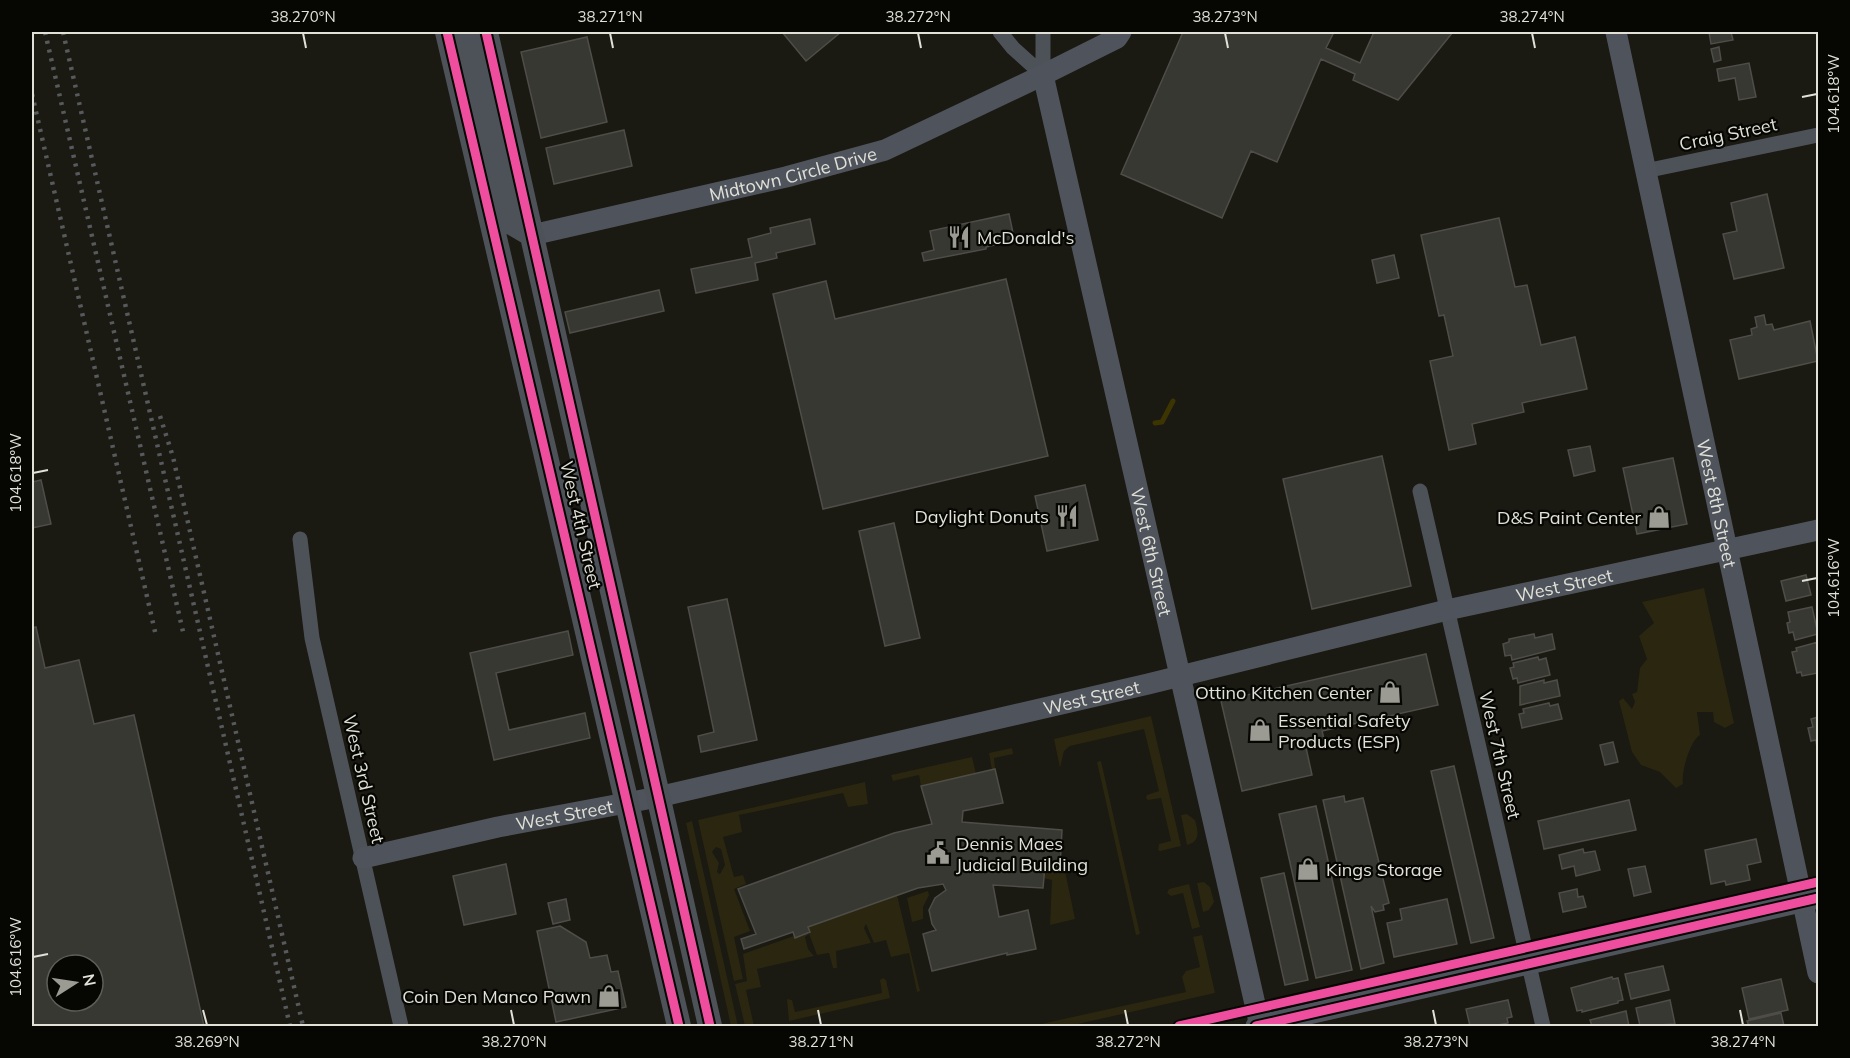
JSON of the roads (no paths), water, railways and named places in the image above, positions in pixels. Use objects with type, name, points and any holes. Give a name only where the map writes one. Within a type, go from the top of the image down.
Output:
[{"type":"main road","name":"West 4th Street","points":[[447,32],[679,1026]]},
{"type":"main road","points":[[466,32],[510,222],[532,236]]},
{"type":"main road","name":"West 4th Street","points":[[486,32],[710,1026]]},
{"type":"street","points":[[1000,32],[1013,48],[1043,75]]},
{"type":"street","points":[[1043,32],[1043,75]]},
{"type":"street","name":"Midtown Circle Drive","points":[[532,236],[786,177],[885,150],[1043,75],[1116,38],[1121,32]]},
{"type":"street","name":"West 8th Street","points":[[1616,32],[1726,551],[1810,900],[1818,973]]},
{"type":"street","name":"West 6th Street","points":[[1043,75],[1182,675],[1259,1026]]},
{"type":"street","name":"Craig Street","points":[[1645,171],[1818,135]]},
{"type":"street","name":"West 7th Street","points":[[1420,491],[1543,1026]]},
{"type":"street","name":"West Street","points":[[363,858],[498,827],[658,797],[1182,675],[1448,610],[1818,530]]},
{"type":"street","name":"West 3rd Street","points":[[300,539],[312,638],[401,1026]]},
{"type":"street","points":[[1259,1026],[1810,900]]},
{"type":"waterway","points":[[1155,423],[1162,422],[1173,401]]},
{"type":"railway","points":[[45,32],[184,636]]},
{"type":"railway","points":[[63,32],[290,1026]]},
{"type":"railway","points":[[32,94],[156,636]]},
{"type":"railway","points":[[160,416],[173,457],[303,1026]]},
{"type":"place","name":"McDonald's","points":[[959,237]]},
{"type":"place","name":"Daylight Donuts","points":[[1067,516]]},
{"type":"place","name":"D&S Paint Center","points":[[1659,517]]},
{"type":"place","name":"Ottino Kitchen Center","points":[[1390,692]]},
{"type":"place","name":"Essential Safety Products (ESP)","points":[[1260,730]]},
{"type":"place","name":"Dennis Maes Judicial Building","points":[[938,853]]},
{"type":"place","name":"Kings Storage","points":[[1308,869]]},
{"type":"place","name":"Coin Den Manco Pawn","points":[[609,996]]}]
